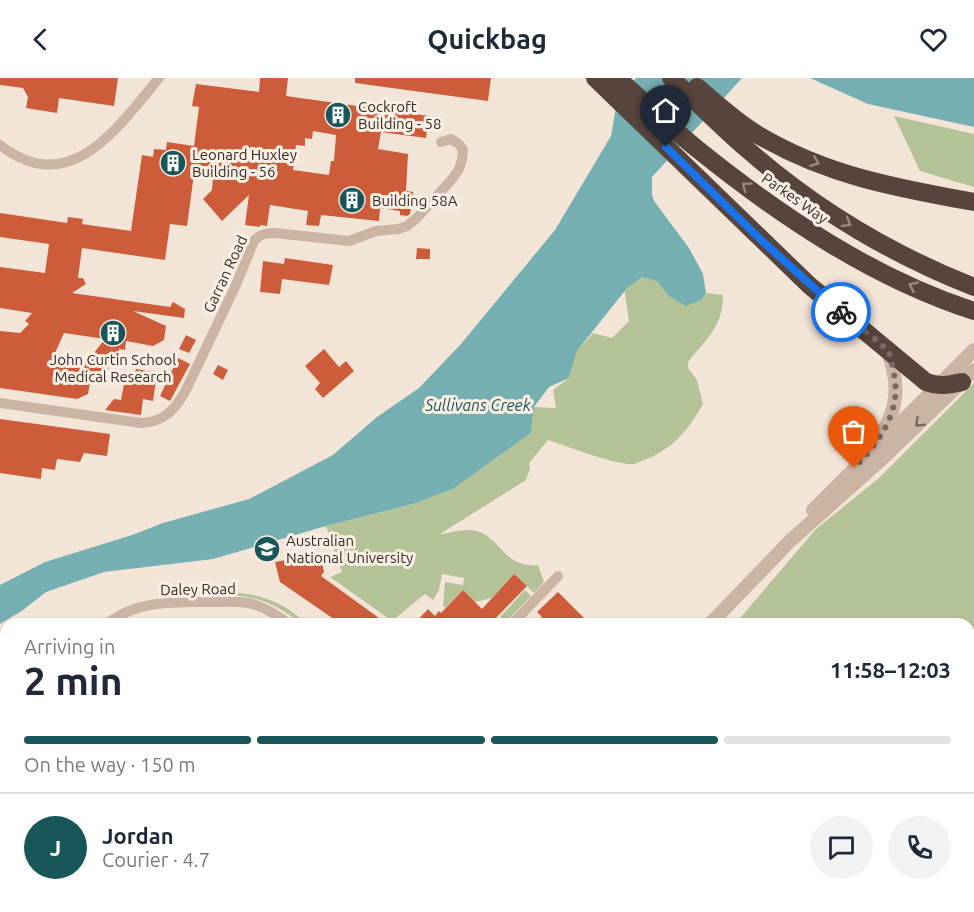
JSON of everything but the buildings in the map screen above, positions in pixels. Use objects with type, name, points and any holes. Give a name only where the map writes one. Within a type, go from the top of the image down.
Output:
[{"type":"highway","name":"Parkes Way","points":[[671,78],[723,118],[776,173],[846,223],[925,266],[974,287]]},
{"type":"highway","points":[[686,78],[723,118],[790,152],[868,182],[974,202]]},
{"type":"highway","name":"Parkes Way","points":[[605,81],[803,228],[890,276],[970,310]]},
{"type":"highway","points":[[605,81],[682,162],[809,285],[926,382],[936,386],[946,386],[968,376]]},
{"type":"street","points":[[0,145],[12,155],[45,164],[57,164],[79,158],[95,149],[107,138],[159,78]]},
{"type":"street","name":"Garran Road","points":[[0,404],[141,423],[161,419],[179,404],[258,236],[275,233],[349,241],[376,231],[407,226],[453,178],[462,160],[463,150],[459,144],[451,139],[441,142]]},
{"type":"street","points":[[790,541],[811,512],[974,350]]},
{"type":"street","points":[[870,452],[893,412],[896,398],[895,381],[888,351]]},
{"type":"street","points":[[716,618],[790,541],[968,376]]},
{"type":"street","points":[[518,618],[558,576]]},
{"type":"street","name":"Daley Road","points":[[118,618],[132,610],[154,604],[196,602],[248,603],[269,610],[280,618]]},
{"type":"green space","points":[[894,116],[974,134],[974,187],[920,171]]},
{"type":"green space","points":[[642,277],[658,281],[700,300],[706,293],[723,295],[717,324],[688,362],[688,368],[697,380],[703,404],[686,430],[673,443],[657,454],[634,464],[605,459],[548,440],[529,463],[530,468],[526,480],[440,534],[466,530],[477,531],[519,563],[538,565],[544,582],[534,593],[514,574],[492,598],[475,602],[463,590],[445,608],[443,606],[445,582],[463,585],[464,578],[442,574],[439,590],[433,600],[425,594],[396,618],[388,618],[330,577],[342,572],[326,526],[413,504],[453,489],[531,433],[534,407],[556,408],[553,390],[569,378],[577,351],[593,333],[612,338],[629,321],[624,287]]},
{"type":"green space","points":[[974,383],[974,618],[740,618],[816,529],[879,478]]},
{"type":"green space","points":[[525,590],[531,596],[510,618],[500,617]]},
{"type":"green space","points":[[240,593],[257,596],[286,608],[300,618],[293,618],[281,609],[264,602],[227,595]]},
{"type":"water","name":"Sullivans Creek","points":[[636,78],[742,78],[652,177],[654,201],[689,248],[703,274],[706,293],[701,300],[686,306],[669,296],[657,281],[642,277],[627,288],[577,351],[569,378],[549,387],[534,407],[531,433],[453,489],[413,504],[326,526],[213,559],[104,572],[46,592],[10,618],[0,618],[0,585],[45,562],[163,523],[249,499],[333,455],[377,417],[419,388],[461,344],[555,230],[611,136],[617,101]]},
{"type":"water","points":[[810,78],[974,78],[974,127],[868,104]]},
{"type":"way so far","points":[[841,312],[888,351],[895,381],[896,398],[893,412],[885,429],[870,452],[854,468]]},
{"type":"place","name":"Cockroft Building - 58","points":[[338,115]]},
{"type":"place","name":"Leonard Huxley Building - 56","points":[[173,163]]},
{"type":"place","name":"Building 58A","points":[[352,200]]},
{"type":"place","name":"John Curtin School Medical Research","points":[[113,333]]},
{"type":"place","name":"Australian National University","points":[[267,549]]},
{"type":"route","points":[[666,147],[760,239],[841,312]]}]
